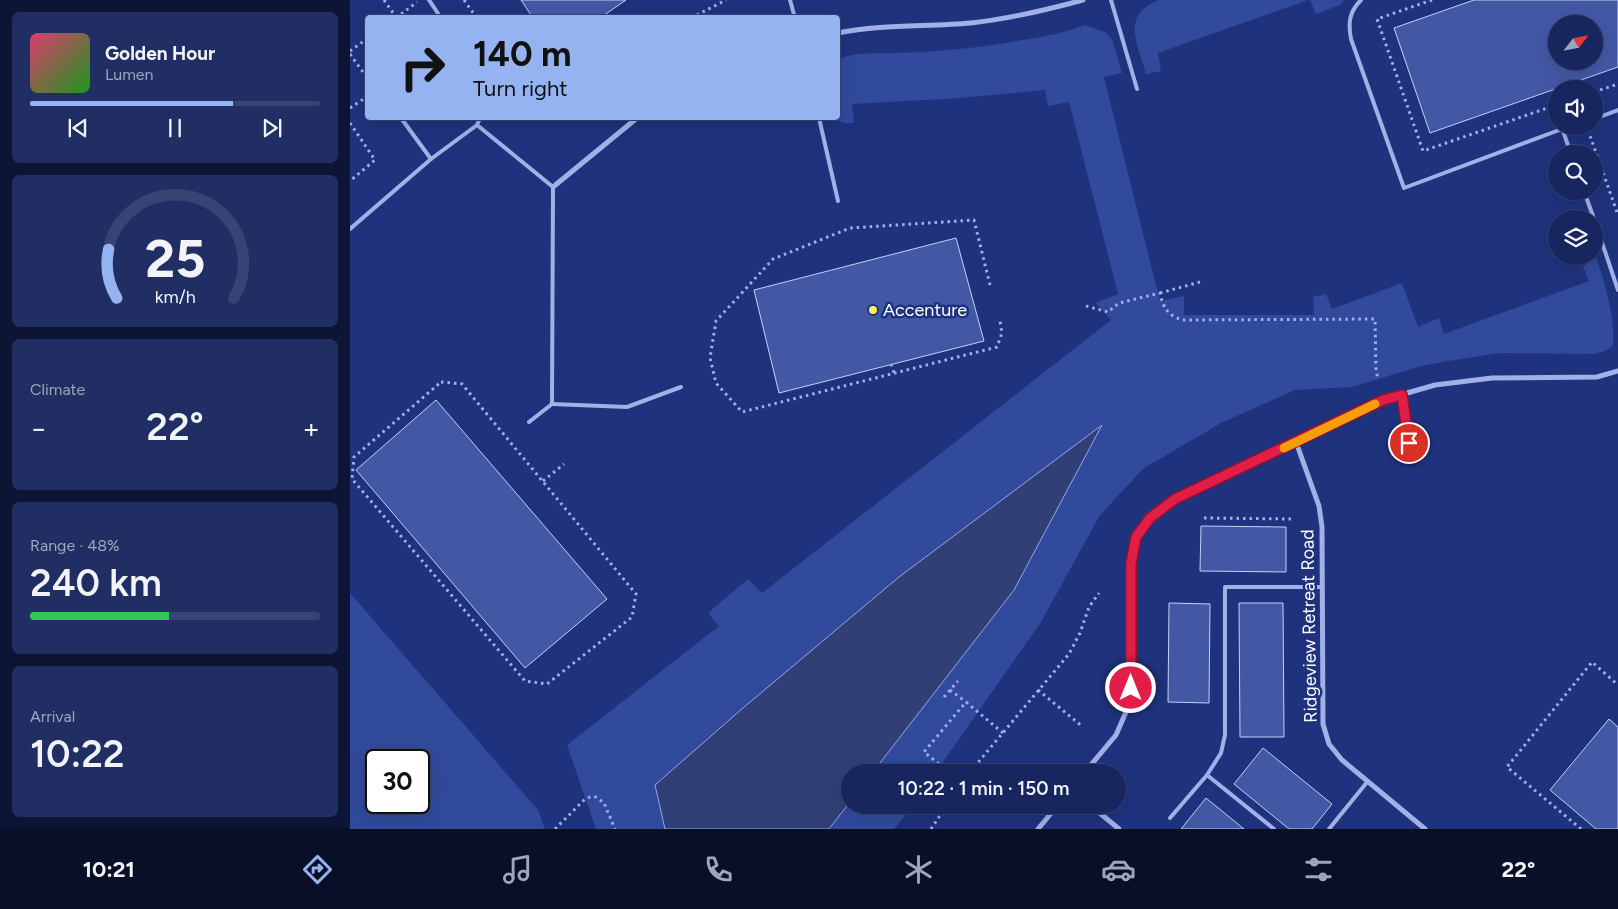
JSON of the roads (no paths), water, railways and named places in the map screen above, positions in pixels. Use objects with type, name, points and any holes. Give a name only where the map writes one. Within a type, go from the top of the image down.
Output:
[{"type":"street","points":[[840,33],[971,23],[1030,15],[1083,0]]},
{"type":"street","points":[[553,187],[635,120]]},
{"type":"street","points":[[1092,764],[1116,735],[1126,712],[1131,688],[1131,564],[1136,537],[1150,518],[1175,499],[1383,400],[1436,385],[1492,378],[1597,377],[1618,371]]},
{"type":"street","name":"Ridgeview Retreat Road","points":[[1296,442],[1319,506],[1322,527],[1323,724],[1329,744],[1342,760],[1425,829]]},
{"type":"street","points":[[1038,829],[1050,814]]},
{"type":"street","points":[[1101,814],[1119,829]]},
{"type":"lane","points":[[429,0],[439,15]]},
{"type":"lane","points":[[790,0],[795,15]]},
{"type":"lane","points":[[1111,0],[1137,89]]},
{"type":"lane","points":[[1361,0],[1350,15],[1348,27],[1404,188],[1548,133]]},
{"type":"lane","points":[[1603,116],[1618,110]]},
{"type":"lane","points":[[402,120],[431,159]]},
{"type":"lane","points":[[350,228],[431,159],[477,124],[479,120]]},
{"type":"lane","points":[[819,120],[838,201]]},
{"type":"lane","points":[[477,124],[553,187],[552,404]]},
{"type":"lane","points":[[1603,246],[1618,290]]},
{"type":"lane","points":[[529,422],[552,404],[626,407],[681,387]]},
{"type":"lane","points":[[1402,395],[1411,459]]},
{"type":"lane","points":[[1170,818],[1207,775],[1222,753],[1225,735],[1225,587],[1321,587]]},
{"type":"lane","points":[[1207,775],[1274,829]]},
{"type":"lane","points":[[1329,829],[1368,782]]},
{"type":"place","name":"Accenture","points":[[873,310]]}]
